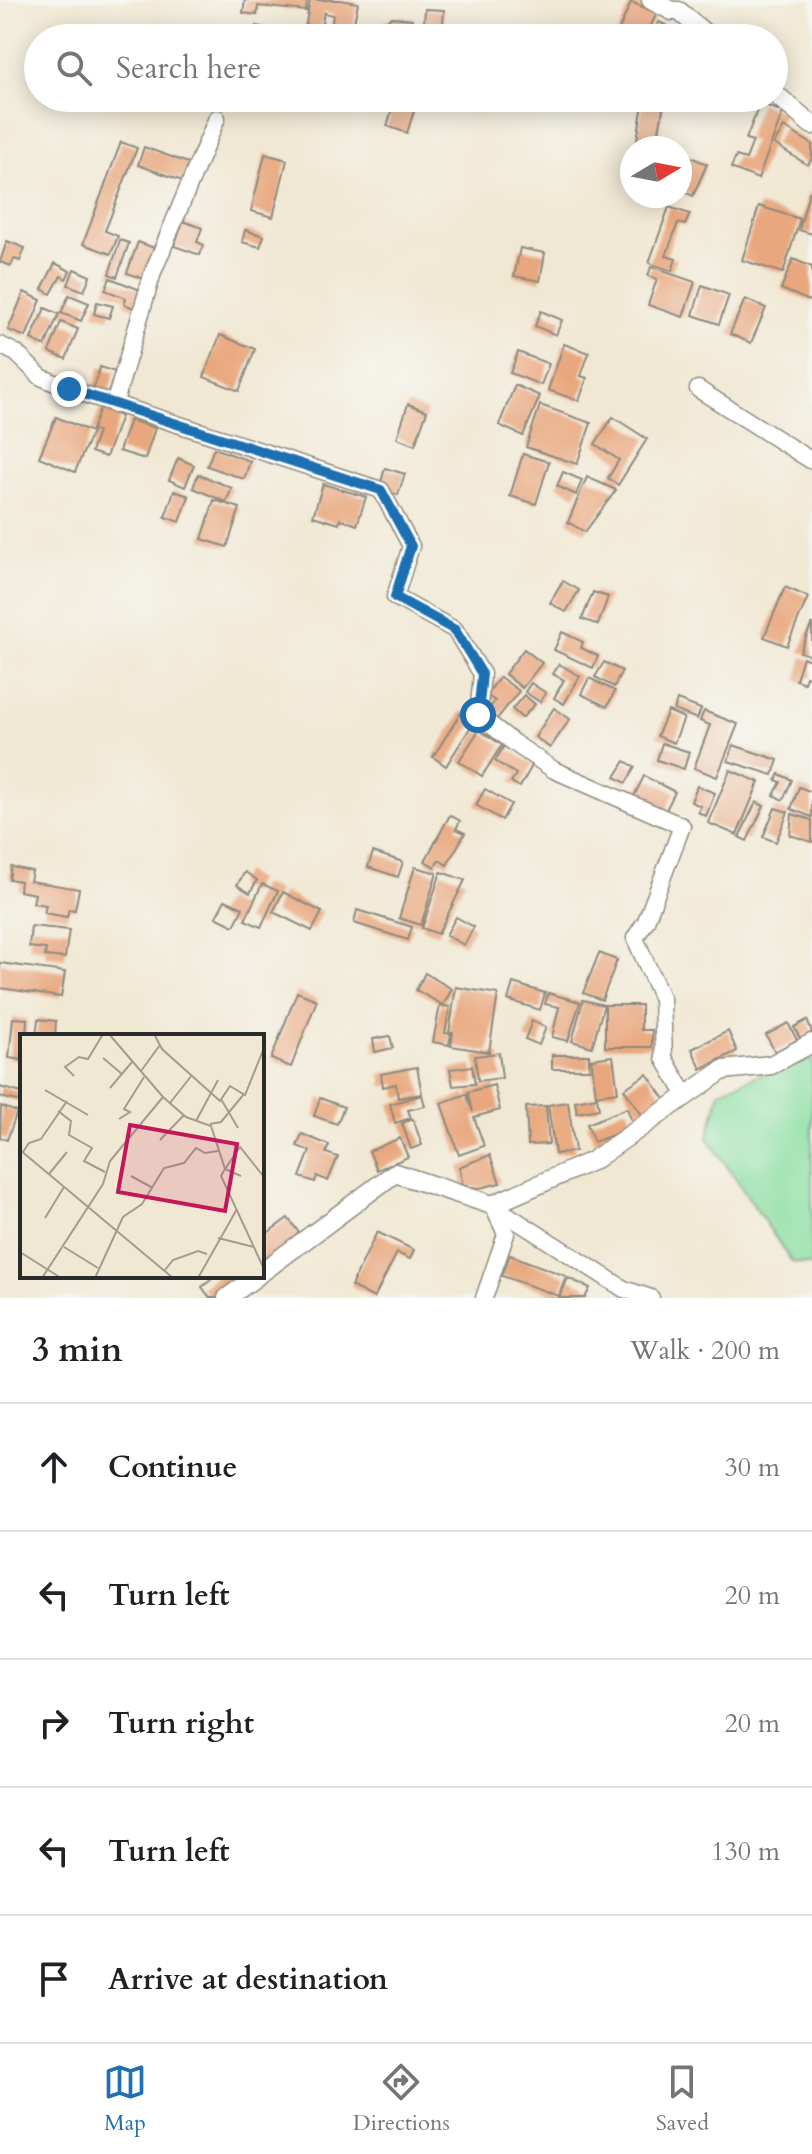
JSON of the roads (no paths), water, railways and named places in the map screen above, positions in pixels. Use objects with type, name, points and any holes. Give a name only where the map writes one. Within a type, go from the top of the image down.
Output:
[{"type":"street","points":[[651,0],[676,6],[694,24]]},
{"type":"street","points":[[788,105],[812,125]]},
{"type":"street","points":[[114,405],[153,272],[217,118]]},
{"type":"street","points":[[0,345],[16,353],[41,377],[114,405],[381,490],[411,546],[395,597],[455,630],[482,674],[478,715],[554,770],[682,826],[646,921],[635,938],[662,999],[664,1058],[686,1096]]},
{"type":"street","points":[[698,389],[812,461]]},
{"type":"street","points":[[492,1205],[594,1160],[723,1070],[771,1065],[812,1043]]},
{"type":"street","points":[[264,1271],[395,1173],[492,1205],[624,1289],[651,1298]]},
{"type":"street","points":[[484,1298],[506,1234],[492,1205]]},
{"type":"street","points":[[227,1298],[254,1278]]}]
